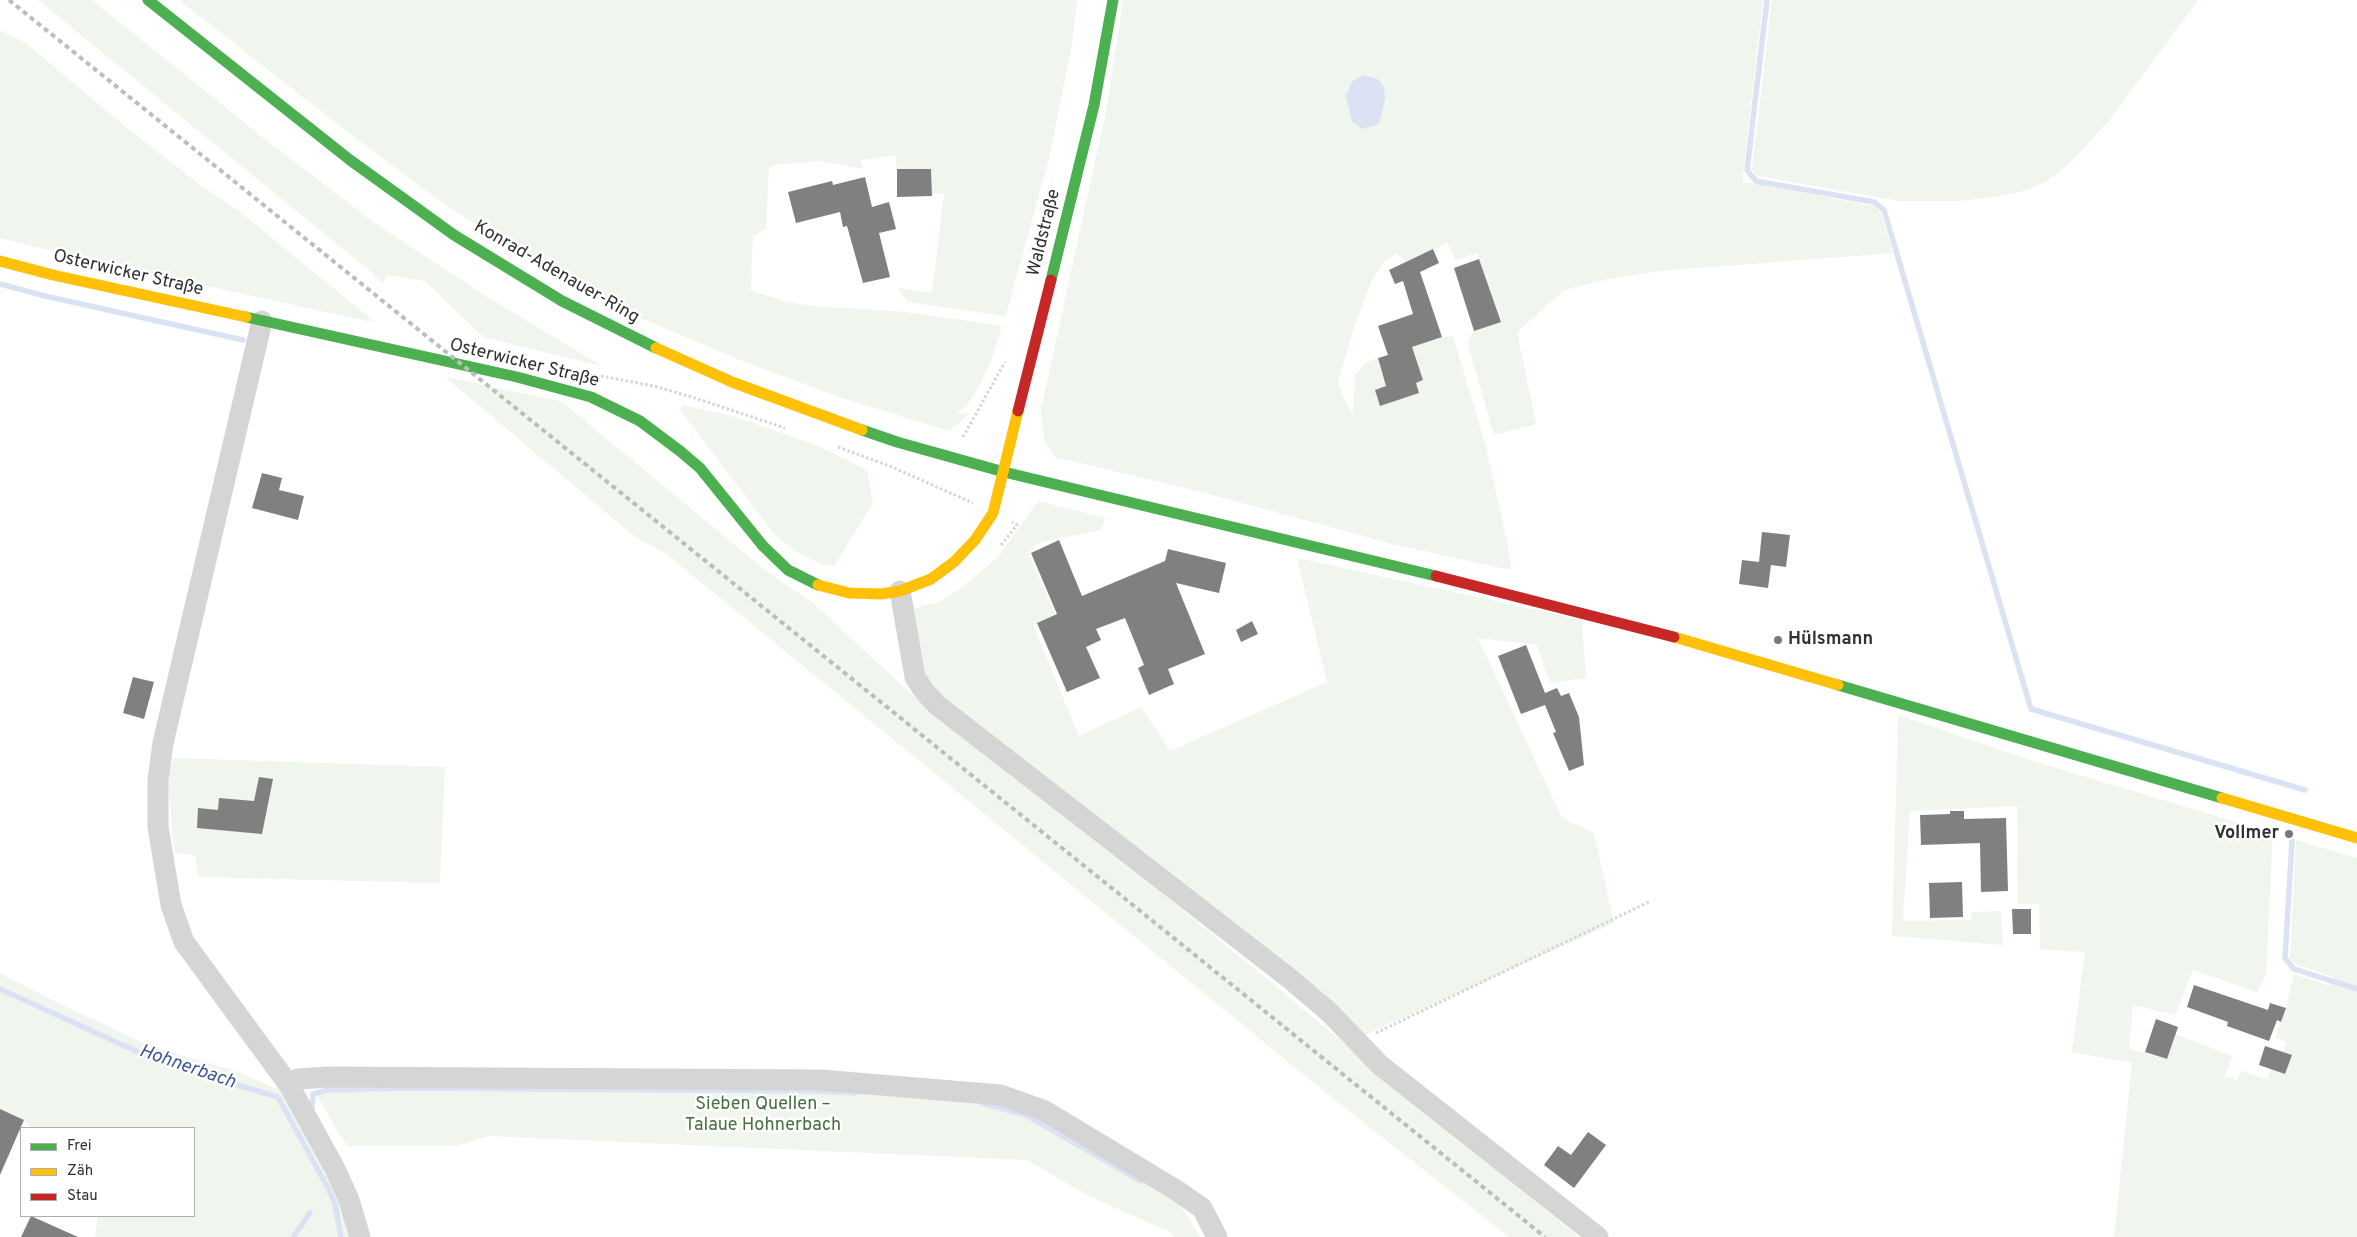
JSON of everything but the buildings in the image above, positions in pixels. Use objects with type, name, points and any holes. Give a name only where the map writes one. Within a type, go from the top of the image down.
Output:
[{"type":"main road","name":"Konrad-Adenauer-Ring","points":[[148,0],[350,160],[454,235],[562,301],[638,340],[732,382],[897,442],[1004,472],[1511,594],[1648,629],[2357,838]]},
{"type":"main road","name":"Waldstraße","points":[[1004,472],[1094,105],[1113,0]]},
{"type":"main road","name":"Osterwicker Straße","points":[[0,261],[53,275],[517,377],[591,397],[640,421],[680,451],[705,475],[763,546],[788,570],[816,584],[849,593],[874,594],[900,591],[932,578],[965,552],[987,524],[993,512],[1004,472]]},
{"type":"street","points":[[262,321],[163,743],[158,780],[158,826],[171,905],[184,942],[289,1085],[335,1169],[349,1200],[360,1237]]},
{"type":"street","points":[[900,591],[915,677],[924,691],[937,705],[1289,978],[1328,1012],[1380,1065],[1598,1237]]},
{"type":"street","points":[[289,1085],[298,1079],[328,1077],[821,1080],[1000,1095],[1045,1112],[1176,1190],[1202,1208],[1217,1237]]},
{"type":"path","points":[[729,408],[790,430]]},
{"type":"path","points":[[837,447],[929,483]]},
{"type":"path","points":[[1360,1045],[1374,1034],[1651,901]]},
{"type":"green space","points":[[38,0],[92,0],[262,137],[376,224],[484,295],[602,366],[483,337],[425,281],[388,275],[382,284],[375,275]]},
{"type":"green space","points":[[179,0],[1077,0],[1072,45],[1049,158],[1006,316],[908,302],[900,292],[899,288],[932,293],[944,194],[932,193],[931,169],[897,169],[895,155],[861,160],[863,169],[821,161],[774,165],[769,169],[766,229],[753,236],[751,291],[788,302],[812,306],[907,312],[1002,326],[990,364],[977,390],[968,404],[956,414],[970,413],[949,431],[839,397],[740,360],[643,319],[570,283],[524,256],[437,199],[345,130]]},
{"type":"green space","points":[[1123,0],[1763,0],[1742,183],[1755,183],[1874,206],[1881,213],[1893,253],[1659,271],[1608,279],[1564,290],[1517,332],[1536,424],[1494,435],[1468,345],[1471,334],[1474,331],[1501,321],[1477,253],[1456,260],[1447,243],[1406,262],[1396,254],[1385,261],[1374,276],[1355,324],[1338,381],[1343,398],[1353,414],[1355,375],[1365,363],[1378,358],[1382,373],[1390,384],[1375,390],[1380,406],[1419,393],[1416,383],[1423,380],[1417,363],[1403,350],[1442,337],[1453,336],[1486,447],[1508,546],[1511,570],[1396,545],[1202,492],[1055,457],[1044,441],[1041,409],[1106,112]]},
{"type":"green space","points":[[1772,0],[2198,0],[2108,122],[2068,165],[2045,182],[2024,191],[1994,197],[1959,201],[1898,201],[1757,176],[1752,170]]},
{"type":"green space","points":[[0,30],[27,44],[128,129],[203,187],[240,212],[376,323],[67,255],[0,238]]},
{"type":"green space","points":[[445,377],[561,401],[766,571],[813,603],[935,716],[987,748],[1579,1237],[1509,1237],[1320,1088],[665,553],[634,536]]},
{"type":"green space","points":[[682,405],[733,416],[816,445],[867,470],[873,503],[834,566],[820,564],[797,552],[775,535],[680,410]]},
{"type":"green space","points":[[1038,501],[1106,518],[1100,530],[1038,543],[1028,553],[1055,614],[1033,625],[1079,736],[1141,707],[1170,751],[1327,682],[1297,558],[1582,620],[1586,678],[1550,683],[1537,645],[1478,638],[1562,818],[1594,833],[1614,923],[1365,1035],[941,701],[923,675],[912,627],[915,608],[939,602],[960,589],[997,558]]},
{"type":"green space","points":[[1898,715],[2036,762],[2273,833],[2266,974],[2257,992],[2193,970],[2175,1015],[2133,1005],[2129,1049],[2167,1059],[2175,1034],[2232,1056],[2225,1076],[2237,1080],[2241,1071],[2267,1079],[2270,1069],[2285,1074],[2291,1055],[2283,1053],[2287,1042],[2275,1038],[2286,1008],[2294,974],[2329,986],[2333,977],[2295,964],[2290,958],[2296,840],[2357,858],[2357,1237],[2114,1237],[2132,1063],[2072,1052],[2085,952],[2040,949],[2039,904],[2018,904],[2017,806],[1910,811],[1903,921],[1971,920],[1971,912],[2001,911],[2003,945],[1892,936]]},
{"type":"green space","points":[[173,758],[445,767],[440,883],[199,877],[195,855],[174,853],[168,777]]},
{"type":"green space","points":[[0,973],[54,1001],[150,1046],[236,1071],[287,1093],[342,1190],[351,1237],[95,1237],[98,1217],[195,1217],[195,1127],[30,1127],[24,1120],[0,1109]]},
{"type":"green space","name":"Sieben Quellen – Talaue Hohnerbach","points":[[327,1082],[976,1092],[1035,1109],[1165,1184],[1200,1237],[1174,1237],[1172,1233],[1089,1196],[1027,1160],[488,1136],[456,1146],[347,1146],[317,1096]]},
{"type":"water","points":[[1364,75],[1378,79],[1384,87],[1385,100],[1379,124],[1362,129],[1352,122],[1346,96],[1352,81]]},
{"type":"waterway","points":[[1767,0],[1747,170],[1756,181],[1874,202],[1884,210],[2031,709],[2305,790]]},
{"type":"waterway","points":[[0,284],[45,296],[243,340]]},
{"type":"waterway","points":[[2292,841],[2285,958],[2294,969],[2357,989]]},
{"type":"waterway","name":"Hohnerbach","points":[[0,989],[162,1063],[278,1097],[329,1190],[335,1204],[341,1237]]},
{"type":"waterway","points":[[312,1110],[313,1094],[327,1090],[401,1088],[819,1091],[854,1093]]},
{"type":"waterway","points":[[982,1103],[1026,1115],[1141,1181]]},
{"type":"waterway","name":"Hohnerbach","points":[[293,1237],[310,1213]]},
{"type":"railway","points":[[9,0],[1545,1237]]},
{"type":"traffic: fast","points":[[148,0],[350,160],[454,235],[562,301],[656,348]]},
{"type":"traffic: fast","points":[[1051,280],[1094,105],[1113,0]]},
{"type":"traffic: fast","points":[[246,317],[517,377],[591,397],[640,421],[680,451],[700,468],[763,546],[788,570],[818,585]]},
{"type":"traffic: fast","points":[[862,430],[897,442],[1004,472],[1436,576]]},
{"type":"traffic: fast","points":[[1838,685],[2222,798]]},
{"type":"traffic: slow","points":[[0,261],[53,275],[246,317]]},
{"type":"traffic: slow","points":[[656,348],[732,382],[862,430]]},
{"type":"traffic: slow","points":[[818,585],[849,593],[881,594],[900,591],[931,579],[954,562],[975,540],[993,513],[1018,411]]},
{"type":"traffic: slow","points":[[1674,637],[1838,685]]},
{"type":"traffic: slow","points":[[2222,798],[2357,838]]},
{"type":"traffic: jam","points":[[1018,411],[1051,280]]},
{"type":"traffic: jam","points":[[1436,576],[1674,637]]},
{"type":"place","name":"Hülsmann","points":[[1778,640]]},
{"type":"place","name":"Vollmer","points":[[2289,834]]}]
